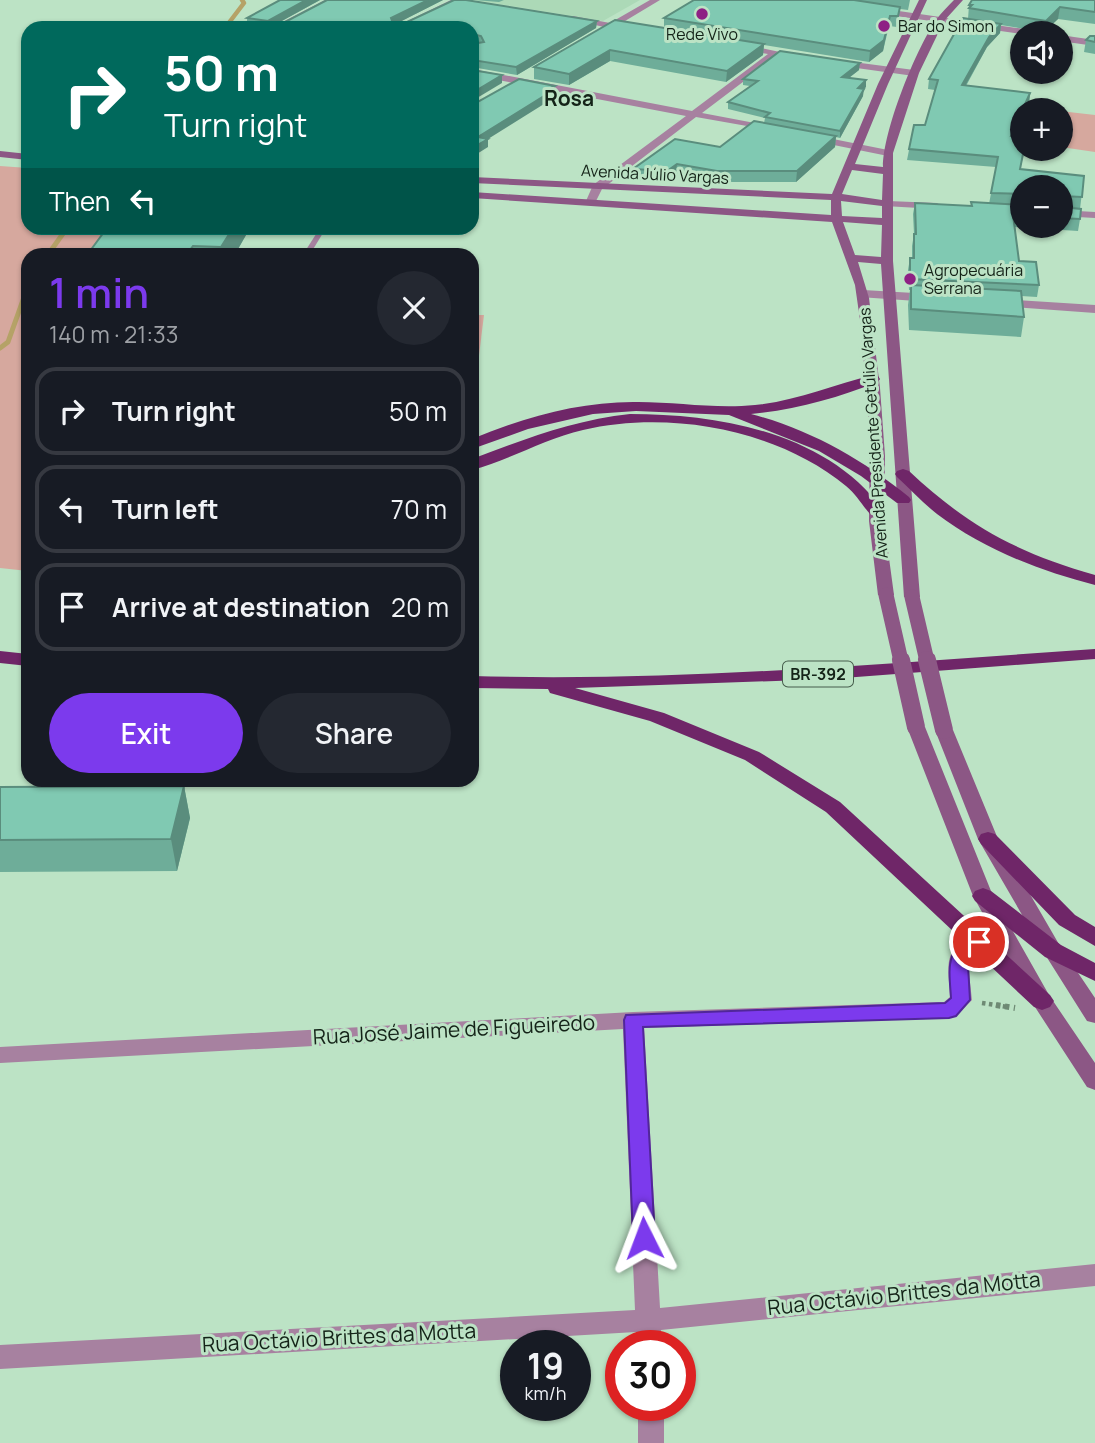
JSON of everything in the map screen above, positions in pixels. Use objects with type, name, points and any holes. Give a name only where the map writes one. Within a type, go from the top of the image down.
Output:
[{"type":"highway","points":[[714,411],[790,405],[873,379]]},
{"type":"highway","points":[[479,442],[549,418],[611,407],[660,406],[714,411],[758,420],[795,435],[878,478],[904,500]]},
{"type":"highway","points":[[479,462],[545,436],[598,422],[644,419],[689,422],[747,432],[790,446],[818,460],[853,484],[876,511]]},
{"type":"highway","points":[[903,474],[943,511],[991,540],[1031,558],[1095,580]]},
{"type":"highway","name":"BR-392","points":[[479,682],[540,684],[830,673],[1095,654]]},
{"type":"highway","points":[[540,684],[657,717],[751,756],[833,807],[1042,1001]]},
{"type":"highway","points":[[988,839],[1067,920],[1095,938]]},
{"type":"highway","points":[[983,896],[1053,951],[1095,973]]},
{"type":"main road","name":"Avenida Presidente Getúlio Vargas","points":[[923,0],[889,71],[836,197],[835,220],[852,258],[863,294],[873,379],[878,478],[876,511],[886,595],[916,727],[983,896],[1042,1001],[1095,1081]]},
{"type":"main road","name":"Avenida Presidente Getúlio Vargas","points":[[958,0],[940,20],[914,73],[888,153],[887,261],[912,597],[944,730],[988,839],[1053,951],[1095,1015]]},
{"type":"main road","points":[[0,144],[21,146]]},
{"type":"main road","points":[[0,154],[21,156]]},
{"type":"main road","points":[[849,167],[888,171]]},
{"type":"main road","name":"Avenida Júlio Vargas","points":[[479,180],[836,197],[888,204]]},
{"type":"main road","name":"Avenida Júlio Vargas","points":[[479,195],[888,222]]},
{"type":"main road","points":[[753,213],[754,195]]},
{"type":"main road","points":[[852,258],[887,261]]},
{"type":"street","points":[[289,21],[332,0]]},
{"type":"street","points":[[412,21],[455,0],[470,3]]},
{"type":"street","points":[[594,35],[656,0]]},
{"type":"street","points":[[861,8],[1010,30]]},
{"type":"street","points":[[562,17],[637,30]]},
{"type":"street","points":[[1073,40],[1095,43]]},
{"type":"street","points":[[733,46],[813,59]]},
{"type":"street","points":[[591,201],[597,187],[775,53]]},
{"type":"street","points":[[825,61],[914,73]]},
{"type":"street","points":[[479,73],[777,130]]},
{"type":"street","points":[[505,88],[528,74]]},
{"type":"street","points":[[804,136],[888,153]]},
{"type":"street","points":[[888,204],[955,207]]},
{"type":"street","points":[[1073,214],[1095,215]]},
{"type":"street","points":[[863,294],[946,299]]},
{"type":"street","points":[[986,302],[1095,309]]},
{"type":"street","name":"Rua José Jaime de Figueiredo","points":[[0,1055],[633,1020],[949,1010],[961,1000],[958,965],[964,948],[979,942]]},
{"type":"street","points":[[633,1020],[648,1330]]},
{"type":"street","name":"Rua Octávio Brittes da Motta","points":[[0,1357],[648,1320],[1095,1275]]},
{"type":"street","points":[[651,1421],[652,1443]]},
{"type":"path","points":[[982,1003],[1012,1008]]},
{"type":"shaded area","points":[[474,0],[640,0],[603,21]]},
{"type":"shaded area","points":[[1073,112],[1095,115],[1095,152],[1073,149]]},
{"type":"shaded area","points":[[0,166],[21,168],[21,235],[115,235],[102,248],[21,248],[21,570],[0,568]]},
{"type":"shaded area","points":[[479,315],[484,315],[479,355]]},
{"type":"building","points":[[280,0],[306,0],[268,21],[247,18]]},
{"type":"building","points":[[327,0],[428,0],[391,18],[392,21],[287,21]]},
{"type":"building","points":[[454,0],[466,0],[597,21],[516,67],[479,61],[479,43],[484,42],[479,21],[409,21]]},
{"type":"building","points":[[694,0],[854,0],[900,7],[898,16],[890,16],[884,40],[870,51],[664,18]]},
{"type":"building","points":[[972,0],[1095,0],[1095,12],[1060,7],[1046,21],[969,8],[972,5],[969,5]]},
{"type":"building","points":[[963,18],[1001,24],[989,37],[962,85],[1030,93],[1028,98],[1010,98],[1010,161],[1022,161],[1020,169],[1084,176],[1082,197],[1073,197],[1073,175],[1010,175],[1010,194],[991,193],[998,157],[909,149],[914,125],[925,125],[938,80],[929,79]]},
{"type":"building","points":[[615,20],[764,44],[727,71],[610,50],[569,74],[534,67]]},
{"type":"building","points":[[1095,36],[1095,42],[1086,40]]},
{"type":"building","points":[[780,51],[860,63],[842,77],[866,80],[858,88],[864,89],[840,131],[765,117],[770,113],[728,102],[758,81],[743,79]]},
{"type":"building","points":[[479,71],[502,75],[479,89]]},
{"type":"building","points":[[519,79],[555,86],[547,90],[552,91],[479,136],[479,101]]},
{"type":"building","points":[[754,121],[836,136],[797,171],[717,171],[677,164],[667,171],[633,169],[675,139],[720,147]]},
{"type":"building","points":[[479,137],[488,139],[479,144]]},
{"type":"building","points":[[971,202],[1010,204],[1010,238],[1016,238],[1019,261],[1036,262],[1039,285],[910,279],[910,258],[914,258],[916,234],[915,203],[972,206]]},
{"type":"building","points":[[1073,208],[1081,209],[1080,219],[1073,219]]},
{"type":"building","points":[[102,235],[229,235],[221,247],[92,248]]},
{"type":"building","points":[[911,285],[1021,291],[1024,317],[911,309]]},
{"type":"building","points":[[0,787],[184,787],[171,839],[0,840]]},
{"type":"waterway","points":[[230,21],[244,3],[242,0]]},
{"type":"waterway","points":[[53,248],[62,235]]},
{"type":"waterway","points":[[0,348],[8,342],[21,306]]},
{"type":"place","name":"Rede Vivo","points":[[702,14]]},
{"type":"place","name":"Bar do Simon","points":[[884,26]]},
{"type":"place","name":"Agropecuária Serrana","points":[[910,279]]},
{"type":"district","name":"Rosa","points":[[569,99]]},
{"type":"route","points":[[644,1238],[633,1020],[949,1010],[961,1000],[958,965],[964,948],[979,942]]}]
